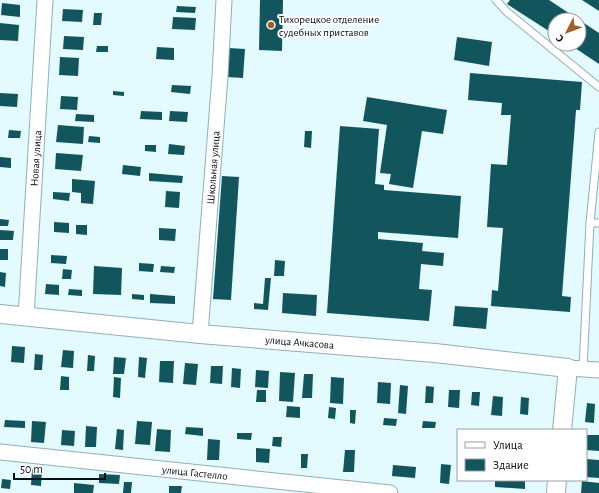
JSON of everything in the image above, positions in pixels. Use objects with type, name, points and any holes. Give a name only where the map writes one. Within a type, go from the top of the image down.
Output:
[{"type":"street","name":"Новая улица","points":[[26,317],[45,0]]},
{"type":"street","name":"Школьная улица","points":[[200,334],[220,76],[224,0]]},
{"type":"street","name":"улица Ачкасова","points":[[0,314],[200,334],[435,353],[575,369],[599,370]]},
{"type":"street","points":[[562,429],[575,369]]},
{"type":"street","name":"улица Гастелло","points":[[0,452],[390,493]]},
{"type":"street","points":[[556,493],[557,481]]},
{"type":"lane","points":[[496,0],[507,12],[599,87]]},
{"type":"lane","points":[[575,369],[599,132]]},
{"type":"lane","points":[[590,223],[599,223]]},
{"type":"building","name":"Тихорецкое отделение судебных приставов","points":[[260,0],[283,0],[282,51],[259,50]]},
{"type":"building","points":[[510,0],[549,0],[567,12],[547,12],[547,30],[507,4]]},
{"type":"building","points":[[582,0],[599,0],[599,11]]},
{"type":"building","points":[[2,3],[20,5],[20,17],[1,15]]},
{"type":"building","points":[[177,6],[196,7],[195,13],[176,12]]},
{"type":"building","points":[[63,9],[83,10],[82,22],[62,21]]},
{"type":"building","points":[[94,13],[102,13],[101,25],[93,25]]},
{"type":"building","points":[[173,17],[196,18],[195,30],[172,29]]},
{"type":"building","points":[[0,23],[19,25],[18,41],[0,40]]},
{"type":"building","points":[[587,25],[599,33],[599,64],[581,52],[587,52]]},
{"type":"building","points":[[64,36],[84,37],[83,50],[63,49]]},
{"type":"building","points":[[457,37],[492,42],[489,66],[454,60]]},
{"type":"building","points":[[97,46],[108,46],[108,52],[96,52]]},
{"type":"building","points":[[157,47],[174,48],[174,60],[156,59]]},
{"type":"building","points":[[228,48],[245,49],[243,78],[227,77]]},
{"type":"building","points":[[60,57],[79,58],[78,76],[59,75]]},
{"type":"building","points":[[470,73],[582,82],[580,110],[576,110],[562,296],[571,297],[570,312],[491,306],[492,290],[498,291],[503,228],[487,227],[491,164],[507,165],[511,115],[501,115],[502,103],[468,100]]},
{"type":"building","points":[[172,85],[191,86],[190,94],[171,92]]},
{"type":"building","points":[[113,91],[124,92],[124,96],[113,95]]},
{"type":"building","points":[[0,93],[18,94],[17,107],[0,106]]},
{"type":"building","points":[[61,96],[78,97],[77,110],[60,109]]},
{"type":"building","points":[[367,97],[447,110],[443,134],[422,131],[413,188],[389,184],[391,174],[380,173],[387,125],[363,121]]},
{"type":"building","points":[[141,111],[162,112],[162,120],[140,119]]},
{"type":"building","points":[[170,111],[188,112],[187,122],[169,121]]},
{"type":"building","points":[[76,114],[94,115],[94,122],[75,121]]},
{"type":"building","points":[[58,125],[84,127],[83,144],[56,142]]},
{"type":"building","points":[[340,126],[379,129],[375,184],[384,185],[384,190],[461,196],[458,238],[378,232],[378,239],[423,243],[422,251],[444,253],[443,266],[421,264],[419,289],[432,290],[429,321],[327,313]]},
{"type":"building","points":[[9,130],[21,131],[20,138],[8,138]]},
{"type":"building","points":[[305,131],[312,131],[311,148],[304,147]]},
{"type":"building","points":[[89,136],[100,137],[100,143],[88,142]]},
{"type":"building","points":[[169,144],[185,146],[184,155],[168,154]]},
{"type":"building","points":[[145,145],[156,145],[156,152],[145,151]]},
{"type":"building","points":[[56,153],[83,155],[81,171],[55,169]]},
{"type":"building","points":[[0,157],[11,158],[11,168],[0,167]]},
{"type":"building","points":[[123,165],[141,167],[140,176],[122,174]]},
{"type":"building","points":[[149,173],[183,176],[182,183],[149,181]]},
{"type":"building","points":[[222,176],[239,177],[231,300],[213,299]]},
{"type":"building","points":[[72,179],[95,181],[93,204],[81,203],[81,193],[72,192]]},
{"type":"building","points":[[166,191],[180,192],[179,208],[165,207]]},
{"type":"building","points":[[53,192],[70,193],[69,201],[53,199]]},
{"type":"building","points":[[0,219],[9,220],[8,226],[0,226]]},
{"type":"building","points":[[54,222],[69,223],[69,233],[54,232]]},
{"type":"building","points":[[76,225],[87,225],[87,235],[76,234]]},
{"type":"building","points":[[159,228],[176,229],[175,241],[159,240]]},
{"type":"building","points":[[0,230],[14,231],[13,240],[0,240]]},
{"type":"building","points":[[0,249],[8,249],[8,260],[0,260]]},
{"type":"building","points":[[51,255],[67,256],[66,264],[51,263]]},
{"type":"building","points":[[275,260],[285,261],[284,276],[274,276]]},
{"type":"building","points":[[139,263],[154,264],[153,272],[139,271]]},
{"type":"building","points":[[94,266],[122,268],[121,295],[93,294]]},
{"type":"building","points":[[161,266],[175,267],[174,273],[160,272]]},
{"type":"building","points":[[63,269],[72,270],[71,279],[62,279]]},
{"type":"building","points":[[0,272],[6,273],[5,287],[0,286]]},
{"type":"building","points":[[265,278],[271,278],[268,310],[254,309],[254,303],[263,304]]},
{"type":"building","points":[[46,284],[59,285],[59,295],[45,294]]},
{"type":"building","points":[[69,289],[82,290],[82,296],[68,295]]},
{"type":"building","points":[[283,293],[317,295],[316,316],[282,313]]},
{"type":"building","points":[[132,294],[144,295],[144,300],[132,299]]},
{"type":"building","points":[[150,294],[175,296],[175,304],[150,303]]},
{"type":"building","points":[[455,306],[488,308],[486,329],[453,326]]},
{"type":"building","points":[[12,346],[25,347],[24,363],[11,362]]},
{"type":"building","points":[[63,350],[74,351],[73,368],[61,367]]},
{"type":"building","points":[[35,354],[43,355],[42,370],[34,370]]},
{"type":"building","points":[[88,355],[95,356],[94,371],[87,371]]},
{"type":"building","points":[[114,357],[126,358],[124,374],[113,374]]},
{"type":"building","points":[[139,357],[147,358],[145,378],[138,377]]},
{"type":"building","points":[[160,361],[174,361],[173,383],[159,382]]},
{"type":"building","points":[[185,363],[198,364],[196,385],[183,384]]},
{"type":"building","points":[[211,366],[223,366],[222,384],[210,383]]},
{"type":"building","points":[[232,368],[241,369],[240,388],[231,387]]},
{"type":"building","points":[[256,370],[269,371],[268,388],[255,387]]},
{"type":"building","points":[[280,372],[295,373],[293,402],[279,401]]},
{"type":"building","points":[[304,374],[313,374],[312,398],[302,398]]},
{"type":"building","points":[[61,376],[69,377],[69,390],[60,390]]},
{"type":"building","points":[[114,377],[121,378],[120,398],[113,397]]},
{"type":"building","points":[[331,377],[344,378],[343,404],[330,403]]},
{"type":"building","points":[[378,382],[391,383],[390,404],[377,403]]},
{"type":"building","points":[[400,385],[408,386],[406,414],[398,413]]},
{"type":"building","points":[[426,386],[434,387],[433,403],[425,403]]},
{"type":"building","points":[[257,390],[266,390],[266,402],[256,402]]},
{"type":"building","points":[[449,390],[460,390],[459,408],[448,407]]},
{"type":"building","points":[[472,392],[480,392],[479,406],[471,405]]},
{"type":"building","points":[[493,396],[503,397],[502,416],[491,415]]},
{"type":"building","points":[[521,397],[529,398],[528,415],[520,414]]},
{"type":"building","points":[[587,403],[595,404],[594,423],[585,422]]},
{"type":"building","points":[[287,406],[300,407],[300,418],[286,417]]},
{"type":"building","points":[[329,407],[336,408],[335,419],[328,418]]},
{"type":"building","points":[[350,410],[356,410],[355,424],[350,423]]},
{"type":"building","points":[[384,418],[397,419],[396,426],[383,425]]},
{"type":"building","points":[[5,420],[25,421],[25,428],[4,427]]},
{"type":"building","points":[[32,421],[46,422],[44,443],[31,442]]},
{"type":"building","points":[[137,421],[152,422],[150,445],[135,444]]},
{"type":"building","points":[[423,421],[436,422],[435,428],[422,428]]},
{"type":"building","points":[[86,426],[97,427],[96,447],[85,447]]},
{"type":"building","points":[[186,427],[203,428],[203,436],[185,434]]},
{"type":"building","points":[[117,429],[124,430],[123,450],[115,449]]},
{"type":"building","points":[[157,429],[171,430],[170,452],[155,451]]},
{"type":"building","points":[[62,430],[75,431],[74,446],[61,445]]},
{"type":"building","points":[[237,433],[252,433],[251,440],[237,439]]},
{"type":"building","points":[[587,435],[599,435],[599,451],[587,450]]},
{"type":"building","points":[[273,437],[282,437],[281,447],[272,446]]},
{"type":"building","points":[[208,439],[220,440],[219,460],[207,460]]},
{"type":"building","points":[[256,448],[270,449],[269,463],[256,462]]},
{"type":"building","points":[[345,450],[355,450],[354,472],[343,472]]},
{"type":"building","points":[[301,454],[308,454],[307,468],[301,468]]},
{"type":"building","points":[[587,459],[599,460],[599,478],[587,477]]},
{"type":"building","points":[[441,464],[451,465],[449,484],[440,483]]},
{"type":"building","points":[[393,465],[416,467],[415,478],[392,476]]},
{"type":"building","points":[[32,469],[42,470],[41,486],[31,485]]},
{"type":"building","points":[[99,474],[120,475],[119,484],[99,483]]},
{"type":"building","points":[[2,479],[11,480],[10,489],[1,488]]},
{"type":"building","points":[[495,481],[525,481],[525,489],[495,487]]},
{"type":"building","points":[[582,481],[599,483],[599,493],[581,493]]},
{"type":"building","points":[[124,482],[132,482],[131,493],[123,493]]},
{"type":"building","points":[[74,483],[94,485],[93,493],[74,493]]},
{"type":"building","points":[[169,486],[182,486],[181,493],[169,493]]},
{"type":"place","name":"Тихорецкое отделение судебных приставов","points":[[271,25]]}]
